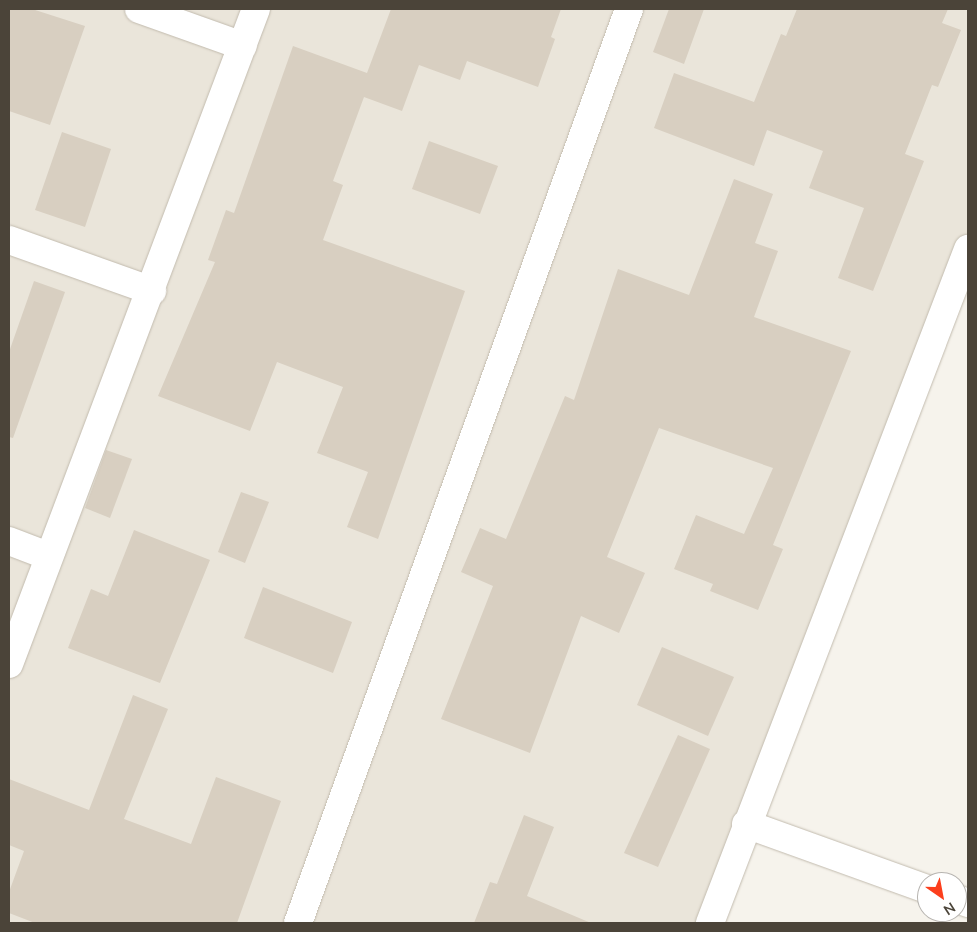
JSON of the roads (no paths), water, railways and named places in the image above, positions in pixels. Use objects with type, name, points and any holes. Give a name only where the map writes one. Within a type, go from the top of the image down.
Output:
[{"type":"street","points":[[139,9],[243,46]]},
{"type":"street","points":[[9,664],[48,556],[152,291],[256,9]]},
{"type":"street","points":[[298,923],[629,9]]},
{"type":"street","points":[[9,240],[152,291]]},
{"type":"street","points":[[710,923],[746,824],[961,290],[968,249]]},
{"type":"street","points":[[9,541],[48,556]]},
{"type":"street","points":[[746,824],[917,885]]}]
